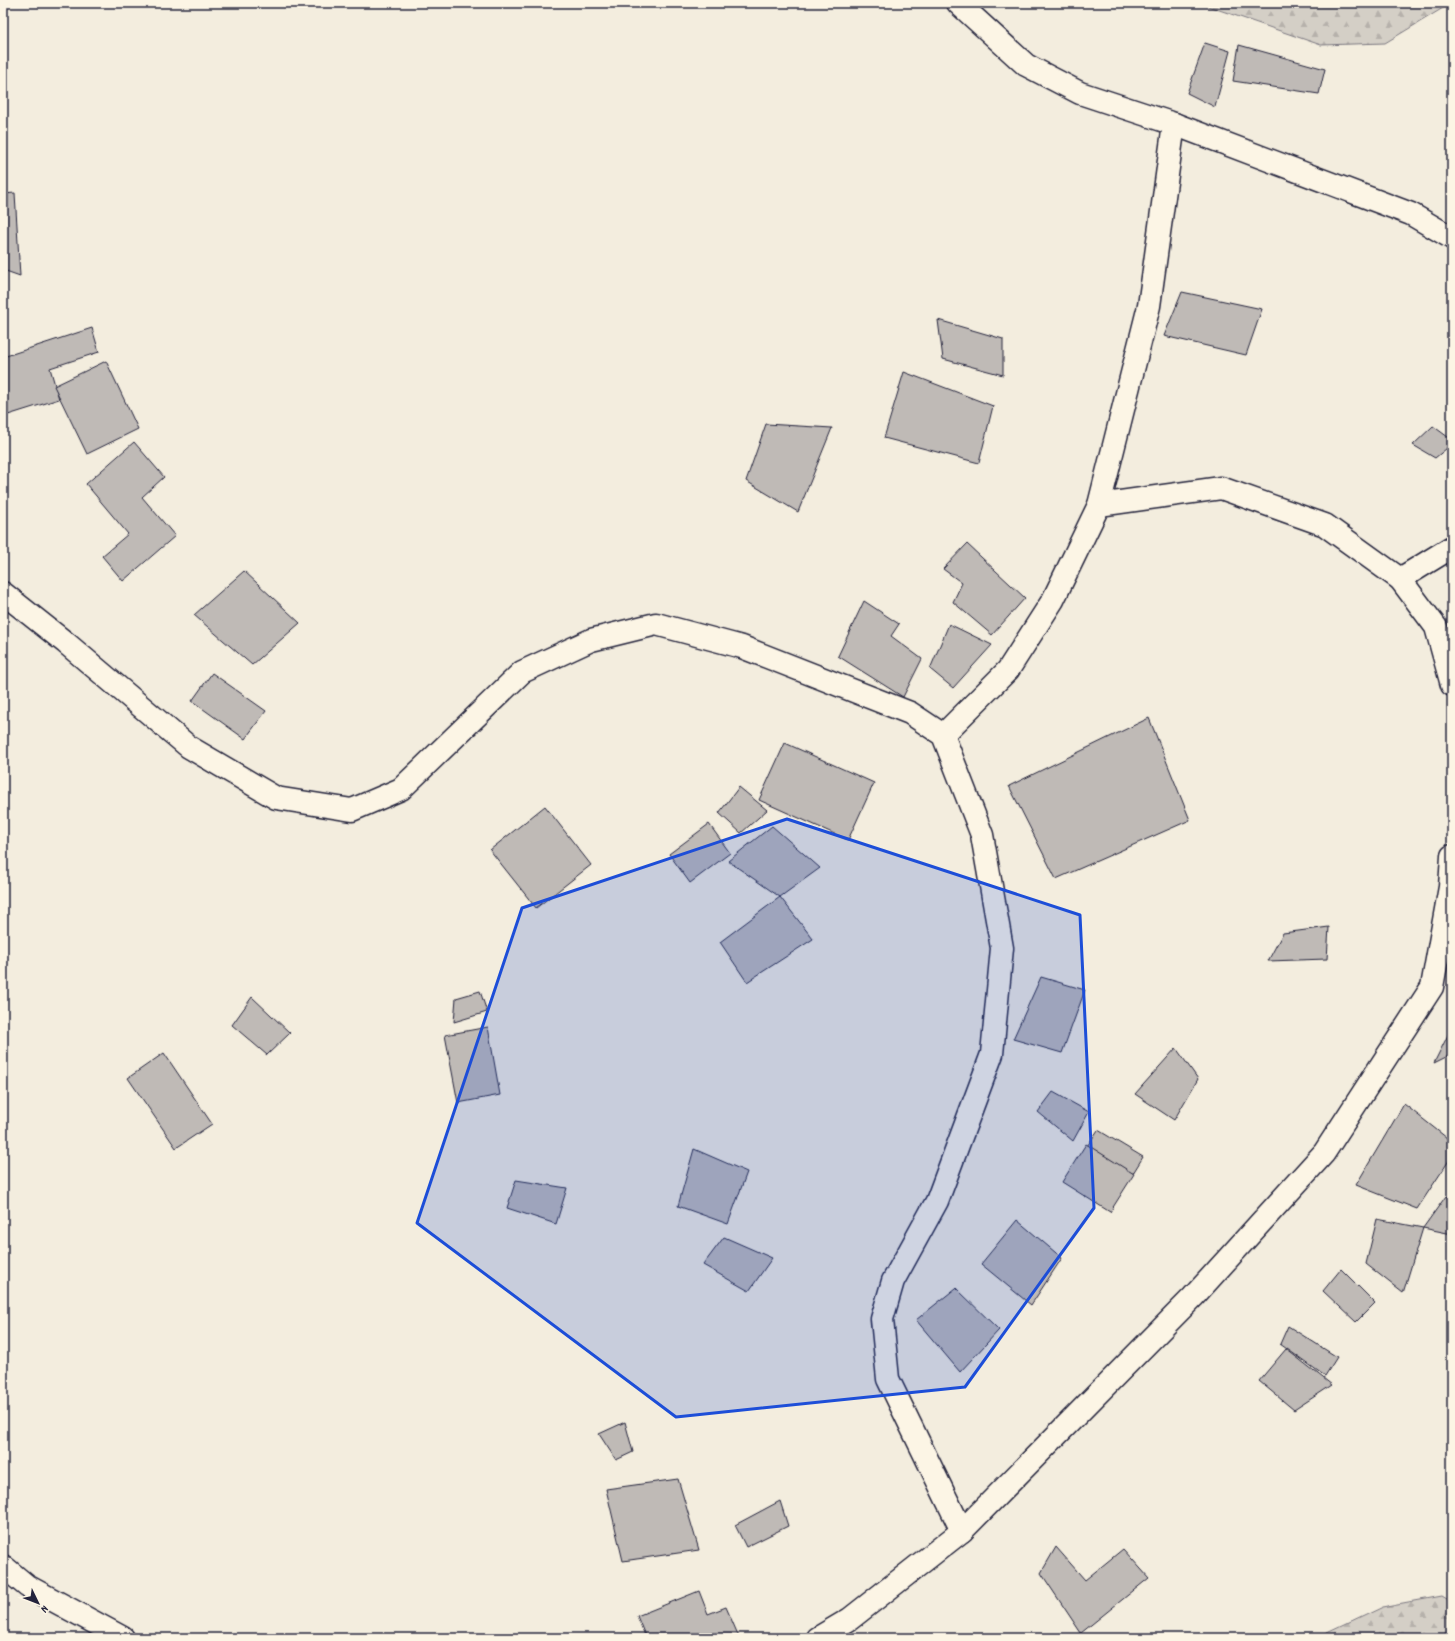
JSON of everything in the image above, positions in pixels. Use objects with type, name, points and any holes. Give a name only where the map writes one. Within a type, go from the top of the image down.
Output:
[{"type":"street","points":[[958,3],[1026,65],[1080,93],[1174,124],[1411,214],[1452,238]]},
{"type":"street","points":[[943,735],[1008,670],[1053,600],[1099,505],[1149,306],[1174,124]]},
{"type":"street","points":[[1099,505],[1221,488],[1325,525],[1400,580],[1436,627],[1452,685]]},
{"type":"street","points":[[1400,580],[1452,548]]},
{"type":"street","points":[[3,593],[66,643],[188,747],[276,798],[352,810],[401,789],[522,672],[591,640],[656,624],[742,647],[910,713],[943,735],[982,836],[1002,948],[993,1046],[992,1054],[937,1201],[893,1282],[882,1319],[888,1379],[962,1531]]},
{"type":"street","points":[[818,1638],[850,1619],[962,1531],[1193,1296],[1324,1153],[1432,987],[1450,887],[1452,856]]},
{"type":"street","points":[[3,1566],[27,1586],[123,1638]]},
{"type":"highlighted area","points":[[787,819],[1080,915],[1094,1208],[965,1387],[676,1417],[417,1223],[522,908]]},
{"type":"green space","points":[[1199,3],[1446,3],[1443,8],[1385,43],[1321,45]]},
{"type":"green space","points":[[1442,1596],[1452,1602],[1452,1638],[1323,1638],[1327,1633],[1382,1607]]},
{"type":"building","points":[[1205,43],[1230,51],[1215,107],[1187,93]]},
{"type":"building","points":[[1239,45],[1325,69],[1319,94],[1233,81]]},
{"type":"building","points":[[15,193],[20,276],[3,270],[3,194]]},
{"type":"building","points":[[1182,292],[1262,309],[1246,355],[1164,336]]},
{"type":"building","points":[[938,320],[1003,339],[1003,375],[943,359]]},
{"type":"building","points":[[92,328],[99,352],[50,368],[59,399],[8,415],[3,401],[3,357]]},
{"type":"building","points":[[106,361],[138,429],[87,454],[54,386]]},
{"type":"building","points":[[904,372],[993,406],[979,463],[884,438]]},
{"type":"building","points":[[766,424],[832,428],[798,512],[746,481]]},
{"type":"building","points":[[1433,426],[1452,440],[1452,444],[1435,458],[1413,445]]},
{"type":"building","points":[[134,442],[164,477],[142,497],[175,536],[123,581],[102,556],[128,534],[86,484]]},
{"type":"building","points":[[967,544],[1025,598],[992,635],[953,602],[962,583],[943,569]]},
{"type":"building","points":[[244,571],[300,623],[252,665],[194,615]]},
{"type":"building","points":[[864,601],[899,624],[891,636],[922,659],[903,697],[838,656]]},
{"type":"building","points":[[949,624],[992,645],[953,688],[930,669]]},
{"type":"building","points":[[212,673],[266,711],[245,739],[192,701]]},
{"type":"building","points":[[1149,718],[1190,820],[1056,879],[1009,786]]},
{"type":"building","points":[[785,743],[874,783],[848,840],[759,800]]},
{"type":"building","points":[[739,787],[767,810],[741,833],[719,813]]},
{"type":"building","points":[[545,806],[591,865],[536,908],[490,850]]},
{"type":"building","points":[[709,824],[730,853],[690,883],[669,854]]},
{"type":"building","points":[[772,826],[820,868],[780,897],[728,861]]},
{"type":"building","points":[[780,897],[813,939],[747,982],[720,942]]},
{"type":"building","points":[[1329,927],[1327,959],[1268,961],[1283,933]]},
{"type":"building","points":[[1041,977],[1085,990],[1062,1053],[1013,1039]]},
{"type":"building","points":[[480,991],[487,1012],[454,1022],[456,998]]},
{"type":"building","points":[[252,997],[290,1033],[267,1055],[232,1025]]},
{"type":"building","points":[[488,1027],[500,1095],[458,1103],[445,1035]]},
{"type":"building","points":[[1452,1027],[1452,1054],[1434,1063]]},
{"type":"building","points":[[1176,1048],[1198,1079],[1174,1120],[1135,1094]]},
{"type":"building","points":[[164,1053],[212,1124],[176,1148],[128,1078]]},
{"type":"building","points":[[1053,1092],[1089,1112],[1073,1141],[1038,1112]]},
{"type":"building","points":[[1404,1104],[1452,1142],[1452,1156],[1417,1209],[1356,1185]]},
{"type":"building","points":[[1098,1130],[1143,1157],[1125,1186],[1081,1155]]},
{"type":"building","points":[[1086,1144],[1134,1174],[1110,1212],[1062,1182]]},
{"type":"building","points":[[694,1149],[747,1172],[728,1224],[678,1206]]},
{"type":"building","points":[[516,1180],[567,1188],[556,1224],[507,1208]]},
{"type":"building","points":[[1446,1196],[1452,1201],[1452,1234],[1423,1228]]},
{"type":"building","points":[[1377,1219],[1423,1228],[1403,1293],[1366,1264]]},
{"type":"building","points":[[1017,1220],[1062,1258],[1031,1305],[981,1264]]},
{"type":"building","points":[[724,1237],[772,1258],[749,1291],[703,1265]]},
{"type":"building","points":[[1341,1269],[1375,1303],[1356,1322],[1323,1291]]},
{"type":"building","points":[[956,1288],[999,1330],[960,1372],[916,1320]]},
{"type":"building","points":[[1288,1326],[1337,1357],[1325,1376],[1280,1344]]},
{"type":"building","points":[[1286,1349],[1332,1385],[1294,1410],[1259,1381]]},
{"type":"building","points":[[625,1422],[633,1452],[616,1460],[599,1434]]},
{"type":"building","points":[[678,1479],[699,1550],[623,1561],[606,1489]]},
{"type":"building","points":[[780,1501],[788,1526],[746,1547],[735,1525]]},
{"type":"building","points":[[1056,1547],[1085,1580],[1123,1549],[1149,1578],[1081,1633],[1041,1573]]},
{"type":"building","points":[[699,1591],[708,1614],[726,1607],[739,1637],[646,1638],[637,1616]]}]
